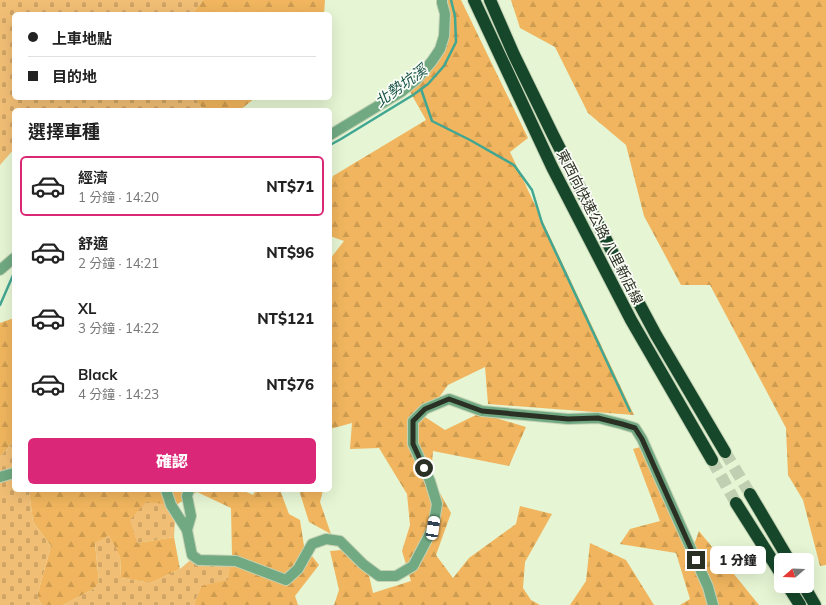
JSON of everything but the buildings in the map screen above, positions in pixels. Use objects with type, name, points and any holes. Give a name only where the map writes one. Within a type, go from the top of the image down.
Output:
[{"type":"highway","name":"東西向快速公路 八里新店線","points":[[474,0],[552,167],[631,320],[712,460]]},
{"type":"highway","name":"東西向快速公路 八里新店線","points":[[490,0],[552,135],[626,279],[656,335],[725,452]]},
{"type":"highway","points":[[750,494],[785,553]]},
{"type":"highway","points":[[736,503],[774,563]]},
{"type":"highway","points":[[792,593],[798,602]]},
{"type":"highway","points":[[808,593],[815,605]]},
{"type":"street","points":[[332,134],[401,92],[417,79],[432,61],[440,49],[444,36],[445,14],[442,0]]},
{"type":"street","points":[[0,270],[12,260]]},
{"type":"street","points":[[167,492],[171,505],[187,530],[192,555],[199,560],[236,561],[286,580],[298,569],[312,544],[326,539],[340,541],[363,564],[380,576],[396,576],[413,566],[433,528],[437,504],[430,481],[413,444],[413,421],[425,409],[449,399],[482,411],[568,419],[598,418],[635,428],[642,439],[708,587],[713,605]]},
{"type":"street","points":[[0,477],[12,474]]},
{"type":"street","points":[[187,530],[191,516],[187,496],[188,492]]},
{"type":"green space","points":[[0,0],[203,0],[194,12],[12,12],[12,100],[196,100],[202,108],[12,108],[12,151],[0,165]]},
{"type":"green space","points":[[203,0],[325,0],[324,12],[194,12]]},
{"type":"green space","points":[[440,0],[461,0],[528,138],[510,152],[634,415],[488,404],[485,367],[448,385],[425,417],[445,430],[480,413],[526,427],[509,466],[433,451],[431,477],[451,513],[436,555],[453,578],[469,558],[516,524],[520,506],[552,514],[525,562],[523,588],[531,600],[540,605],[334,605],[339,590],[330,551],[354,549],[365,558],[373,593],[411,581],[402,551],[410,525],[407,494],[379,448],[350,449],[352,423],[332,428],[332,256],[344,241],[332,237],[332,180],[333,176],[426,120],[409,90],[443,48]]},
{"type":"green space","points":[[511,0],[826,0],[826,565],[820,566],[803,500],[788,475],[786,428],[710,285],[681,285],[644,216],[626,145],[588,113],[555,47],[520,28]]},
{"type":"green space","points":[[196,100],[252,100],[242,108],[202,108]]},
{"type":"green space","points":[[12,319],[12,443],[0,457],[0,323]]},
{"type":"green space","points":[[12,443],[12,492],[29,492],[33,522],[51,546],[37,596],[42,605],[0,605],[0,457]]},
{"type":"green space","points":[[644,446],[689,558],[699,531],[759,605],[680,605],[690,599],[676,553],[620,544],[630,529],[660,521],[633,449]]},
{"type":"green space","points":[[29,492],[197,492],[176,505],[137,543],[174,537],[180,569],[151,583],[121,578],[120,556],[95,543],[99,583],[94,589],[63,605],[42,605],[37,596],[51,546],[33,522]]},
{"type":"green space","points":[[197,492],[246,492],[253,495],[255,492],[281,492],[289,514],[300,520],[304,546],[319,565],[295,596],[298,605],[194,604],[201,586],[232,556],[231,508]]},
{"type":"green space","points":[[300,492],[322,492],[320,502],[331,534],[309,522]]},
{"type":"green space","points":[[146,502],[176,505],[174,537],[137,543],[130,520]]},
{"type":"green space","points":[[109,535],[120,556],[121,578],[151,583],[180,569],[194,557],[232,557],[228,580],[201,586],[194,604],[195,605],[63,605],[94,589],[99,583],[95,543]]},
{"type":"green space","points":[[590,543],[626,560],[654,605],[570,605],[586,581]]},
{"type":"waterway","name":"北勢坑溪","points":[[332,144],[413,95],[428,84],[444,66],[456,42],[455,16],[451,0]]},
{"type":"waterway","points":[[421,89],[432,121],[470,140],[514,165],[532,190],[542,223],[630,411]]},
{"type":"waterway","name":"北勢坑溪","points":[[0,305],[12,278]]},
{"type":"tunnel","points":[[725,452],[750,494]]},
{"type":"tunnel","points":[[712,460],[736,503]]},
{"type":"route","points":[[424,468],[413,444],[413,421],[425,409],[449,399],[482,411],[568,419],[598,418],[635,428],[642,439],[696,560]]}]
